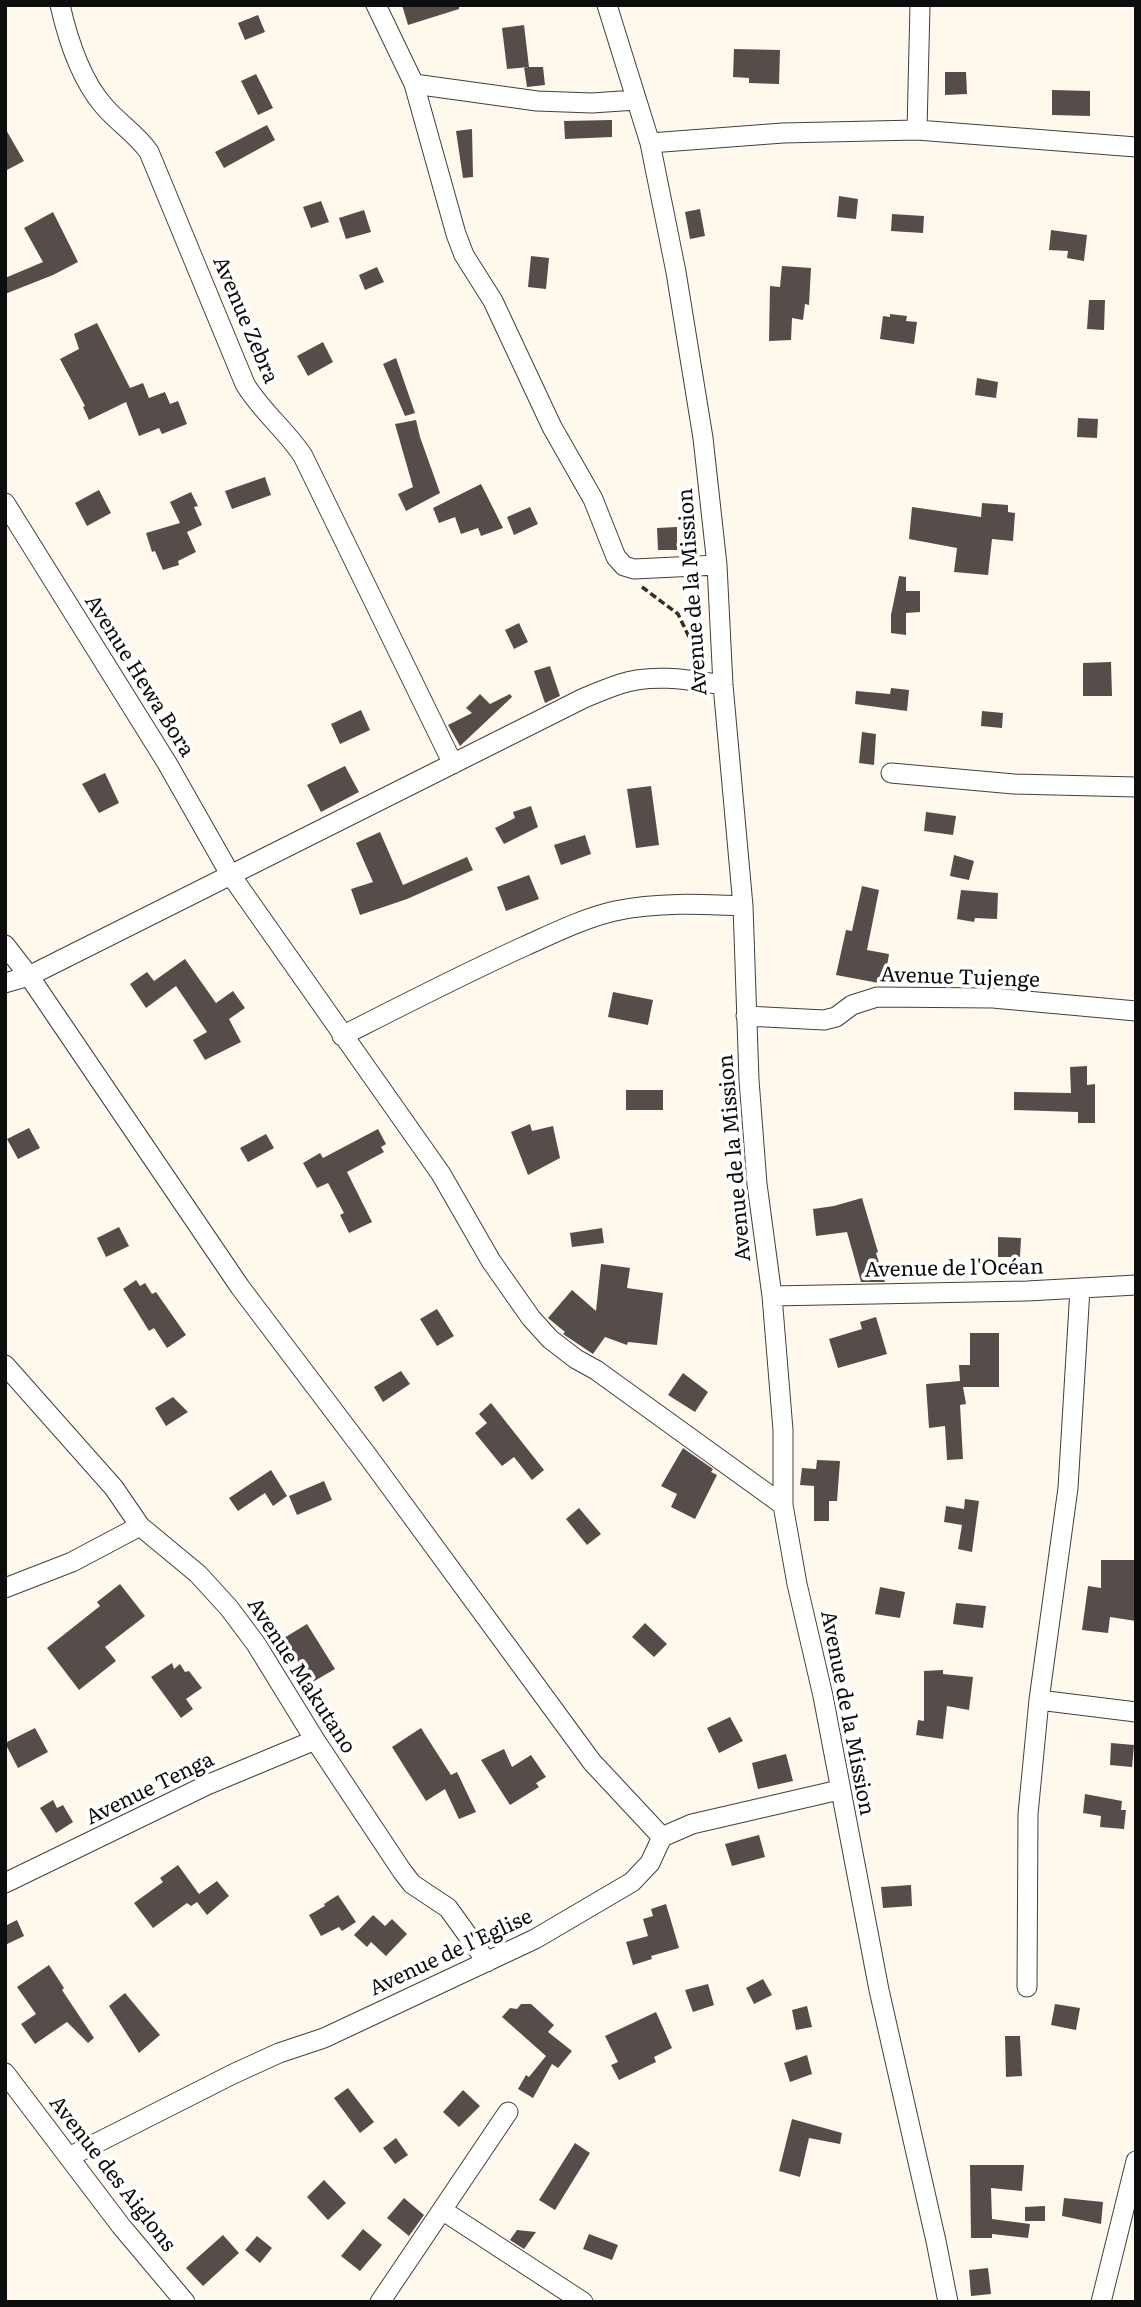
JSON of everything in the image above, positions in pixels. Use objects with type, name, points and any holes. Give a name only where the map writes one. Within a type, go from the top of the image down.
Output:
[{"type":"street","name":"Avenue Zebra","points":[[60,5],[72,47],[92,90],[113,115],[140,138],[149,152],[245,384],[255,401],[293,440],[303,456],[453,764]]},
{"type":"street","points":[[376,5],[414,84],[464,255],[493,301],[552,427],[593,499],[616,557],[624,566],[634,569],[717,565]]},
{"type":"street","name":"Avenue de la Mission","points":[[607,5],[650,143],[676,272],[703,438],[717,565],[723,685],[743,906],[746,1016],[757,1185],[772,1296],[783,1430],[783,1504],[879,1990],[948,2302]]},
{"type":"street","points":[[918,130],[920,5]]},
{"type":"street","points":[[414,84],[537,101],[592,103],[636,100]]},
{"type":"street","points":[[650,143],[783,133],[918,130],[1136,147]]},
{"type":"street","name":"Avenue Hewa Bora","points":[[5,503],[167,763],[230,874],[441,1174],[491,1261],[531,1318],[550,1339],[783,1504]]},
{"type":"street","points":[[5,983],[29,976],[560,709],[621,683],[680,679],[723,685]]},
{"type":"street","points":[[891,773],[1014,784],[1136,788]]},
{"type":"street","points":[[342,1036],[487,963],[569,926],[613,912],[646,906],[743,906]]},
{"type":"street","points":[[5,944],[240,1287],[592,1762],[662,1837],[692,1824],[839,1790]]},
{"type":"street","name":"Avenue Tujenge","points":[[746,1016],[824,1020],[836,1017],[866,999],[889,996],[993,998],[1136,1011]]},
{"type":"street","name":"Avenue de l'Océan","points":[[772,1296],[1080,1289],[1136,1285]]},
{"type":"street","points":[[1027,1987],[1028,1814],[1039,1700],[1068,1488],[1080,1289]]},
{"type":"street","name":"Avenue Makutano","points":[[5,1364],[114,1488],[140,1526],[198,1574],[229,1608],[257,1644],[316,1740],[412,1884],[448,1908],[487,1962]]},
{"type":"street","points":[[5,1588],[72,1562],[140,1526]]},
{"type":"street","points":[[1039,1700],[1136,1712]]},
{"type":"street","name":"Avenue Tenga","points":[[5,1883],[207,1785],[316,1740]]},
{"type":"street","name":"Avenue de l'Eglise","points":[[69,2157],[279,2053],[324,2038],[535,1939],[632,1881],[650,1863],[662,1837]]},
{"type":"street","name":"Avenue des Aiglons","points":[[5,2073],[121,2226],[185,2302]]},
{"type":"street","points":[[380,2302],[508,2112]]},
{"type":"street","points":[[1101,2302],[1136,2161]]},
{"type":"street","points":[[442,2210],[583,2302]]},
{"type":"path","points":[[634,569],[641,586],[678,614],[707,674],[723,685]]},
{"type":"building","points":[[402,5],[459,5],[459,9],[408,25]]},
{"type":"building","points":[[258,15],[265,32],[245,40],[238,23]]},
{"type":"building","points":[[524,25],[529,67],[507,69],[502,28]]},
{"type":"building","points":[[734,49],[780,50],[779,84],[749,83],[749,78],[733,77]]},
{"type":"building","points":[[524,67],[543,67],[545,85],[527,87]]},
{"type":"building","points":[[945,72],[966,72],[967,94],[945,95]]},
{"type":"building","points":[[256,74],[273,108],[258,115],[241,81]]},
{"type":"building","points":[[1052,90],[1090,91],[1090,116],[1052,115]]},
{"type":"building","points":[[612,120],[612,137],[565,139],[564,121]]},
{"type":"building","points":[[267,125],[275,140],[224,168],[215,152]]},
{"type":"building","points":[[5,128],[24,161],[5,171]]},
{"type":"building","points":[[472,129],[473,177],[463,178],[456,131]]},
{"type":"building","points":[[839,196],[858,199],[856,219],[837,217]]},
{"type":"building","points":[[321,201],[329,222],[311,228],[303,207]]},
{"type":"building","points":[[700,209],[705,236],[690,239],[685,212]]},
{"type":"building","points":[[364,210],[371,232],[346,239],[339,218]]},
{"type":"building","points":[[53,212],[78,262],[5,294],[5,278],[43,262],[24,228]]},
{"type":"building","points":[[892,214],[924,216],[923,233],[891,231]]},
{"type":"building","points":[[1051,230],[1087,235],[1084,261],[1067,258],[1068,251],[1049,250]]},
{"type":"building","points":[[531,256],[549,258],[546,289],[528,287]]},
{"type":"building","points":[[782,266],[811,268],[809,305],[805,304],[803,320],[792,318],[791,340],[769,341],[770,286],[780,287]]},
{"type":"building","points":[[377,267],[384,282],[365,290],[359,275]]},
{"type":"building","points":[[1089,300],[1105,300],[1104,330],[1087,329]]},
{"type":"building","points":[[890,314],[907,316],[906,321],[917,322],[914,344],[880,339],[883,316],[890,317]]},
{"type":"building","points":[[97,323],[130,388],[143,383],[149,398],[165,392],[170,404],[178,401],[187,424],[162,434],[159,428],[139,436],[126,402],[89,420],[83,407],[85,406],[60,359],[79,349],[74,334]]},
{"type":"building","points":[[323,342],[333,362],[308,376],[297,356]]},
{"type":"building","points":[[396,358],[415,413],[405,416],[383,364]]},
{"type":"building","points":[[977,378],[998,382],[996,398],[975,395]]},
{"type":"building","points":[[1078,418],[1098,419],[1097,438],[1077,437]]},
{"type":"building","points":[[416,420],[440,493],[406,511],[398,494],[413,487],[395,424]]},
{"type":"building","points":[[265,477],[271,495],[232,509],[225,491]]},
{"type":"building","points":[[481,484],[503,528],[481,536],[478,528],[461,534],[455,517],[439,523],[433,508]]},
{"type":"building","points":[[99,490],[111,513],[87,526],[75,503]]},
{"type":"building","points":[[191,492],[198,506],[194,507],[202,525],[187,532],[196,552],[178,561],[179,565],[163,570],[155,551],[152,552],[146,533],[180,523],[170,502]]},
{"type":"building","points":[[982,503],[1008,505],[1008,512],[1015,513],[1013,541],[992,539],[988,575],[954,572],[957,548],[909,539],[912,507],[981,517]]},
{"type":"building","points":[[530,507],[538,524],[514,535],[507,517]]},
{"type":"building","points":[[677,527],[677,550],[658,550],[657,528]]},
{"type":"building","points":[[899,576],[906,577],[906,591],[920,591],[920,612],[906,613],[906,635],[891,633],[891,615]]},
{"type":"building","points":[[519,623],[528,642],[514,649],[505,630]]},
{"type":"building","points":[[1111,662],[1112,696],[1083,696],[1083,663]]},
{"type":"building","points":[[550,666],[560,696],[545,703],[534,671]]},
{"type":"building","points":[[891,688],[909,690],[907,711],[855,704],[856,691],[890,694]]},
{"type":"building","points":[[480,694],[490,704],[510,694],[512,697],[460,746],[448,725],[472,713],[466,708]]},
{"type":"building","points":[[361,710],[370,730],[340,744],[331,724]]},
{"type":"building","points":[[982,711],[1003,713],[1002,728],[981,726]]},
{"type":"building","points":[[862,732],[876,734],[874,765],[859,763]]},
{"type":"building","points":[[345,766],[359,792],[321,812],[307,785]]},
{"type":"building","points":[[105,773],[119,803],[99,813],[82,784]]},
{"type":"building","points":[[651,786],[659,845],[636,848],[627,789]]},
{"type":"building","points":[[531,806],[538,827],[504,844],[495,828],[515,818],[513,812]]},
{"type":"building","points":[[926,812],[956,816],[953,835],[924,831]]},
{"type":"building","points":[[380,832],[403,885],[467,857],[473,870],[407,899],[360,915],[351,889],[373,882],[356,843]]},
{"type":"building","points":[[585,835],[591,854],[561,865],[554,845]]},
{"type":"building","points":[[954,855],[974,861],[969,880],[950,876]]},
{"type":"building","points":[[529,875],[539,899],[506,911],[497,887]]},
{"type":"building","points":[[862,886],[879,890],[867,950],[889,954],[884,984],[836,975],[846,930],[852,931]]},
{"type":"building","points":[[961,890],[998,893],[997,919],[975,918],[974,922],[957,919]]},
{"type":"building","points":[[185,959],[216,1003],[233,991],[245,1008],[229,1019],[241,1042],[205,1060],[193,1040],[207,1032],[176,986],[146,1008],[130,984],[147,972],[154,981]]},
{"type":"building","points":[[613,992],[653,1000],[648,1025],[608,1017]]},
{"type":"building","points":[[1087,1066],[1087,1085],[1095,1084],[1095,1123],[1078,1123],[1078,1112],[1014,1110],[1014,1092],[1071,1093],[1070,1067]]},
{"type":"building","points":[[626,1090],[663,1090],[663,1110],[626,1110]]},
{"type":"building","points":[[530,1124],[532,1131],[553,1126],[560,1158],[528,1175],[511,1132]]},
{"type":"building","points":[[29,1128],[40,1148],[18,1159],[7,1139]]},
{"type":"building","points":[[378,1129],[386,1144],[381,1147],[384,1152],[347,1172],[372,1222],[349,1233],[340,1215],[344,1213],[328,1183],[317,1188],[303,1163],[320,1153],[323,1158]]},
{"type":"building","points":[[266,1134],[274,1148],[248,1162],[240,1148]]},
{"type":"building","points":[[862,1198],[885,1282],[861,1282],[847,1232],[816,1236],[813,1209]]},
{"type":"building","points":[[119,1227],[129,1246],[106,1257],[97,1238]]},
{"type":"building","points":[[602,1228],[604,1243],[572,1247],[570,1233]]},
{"type":"building","points":[[998,1237],[1021,1238],[1020,1257],[998,1257]]},
{"type":"building","points":[[601,1264],[630,1268],[627,1288],[663,1293],[657,1345],[628,1342],[627,1345],[605,1337],[593,1354],[563,1334],[565,1332],[548,1318],[572,1290],[596,1311]]},
{"type":"building","points":[[136,1280],[140,1286],[145,1283],[152,1294],[156,1292],[186,1335],[167,1348],[154,1328],[149,1331],[123,1289]]},
{"type":"building","points":[[437,1309],[454,1336],[437,1346],[420,1319]]},
{"type":"building","points":[[876,1317],[887,1354],[838,1368],[829,1339],[862,1329],[860,1322]]},
{"type":"building","points":[[970,1333],[999,1333],[999,1387],[963,1387],[966,1404],[960,1405],[963,1459],[947,1460],[945,1426],[929,1428],[926,1384],[960,1381],[959,1365],[970,1365]]},
{"type":"building","points":[[401,1371],[410,1384],[383,1402],[374,1387]]},
{"type":"building","points":[[683,1373],[708,1392],[695,1412],[668,1395]]},
{"type":"building","points":[[173,1397],[188,1412],[166,1426],[155,1408]]},
{"type":"building","points":[[491,1403],[544,1470],[532,1480],[514,1457],[502,1466],[475,1433],[487,1423],[479,1414]]},
{"type":"building","points":[[683,1448],[713,1469],[711,1472],[717,1475],[695,1519],[671,1507],[677,1494],[661,1486]]},
{"type":"building","points":[[817,1460],[840,1461],[837,1501],[829,1501],[829,1521],[814,1521],[814,1486],[800,1485],[802,1468],[816,1469]]},
{"type":"building","points":[[271,1470],[287,1496],[273,1506],[265,1493],[238,1511],[229,1498]]},
{"type":"building","points":[[324,1481],[332,1500],[297,1515],[289,1496]]},
{"type":"building","points":[[965,1499],[979,1501],[972,1552],[958,1549],[962,1525],[944,1522],[946,1506],[964,1509]]},
{"type":"building","points":[[579,1508],[601,1534],[587,1545],[566,1519]]},
{"type":"building","points":[[1101,1560],[1136,1560],[1136,1621],[1110,1617],[1108,1633],[1082,1630],[1088,1586],[1101,1588]]},
{"type":"building","points":[[120,1584],[145,1616],[105,1647],[116,1661],[79,1690],[47,1648],[100,1606],[97,1602]]},
{"type":"building","points":[[880,1587],[905,1592],[900,1618],[875,1614]]},
{"type":"building","points":[[956,1603],[986,1606],[983,1628],[953,1624]]},
{"type":"building","points":[[645,1623],[667,1644],[654,1657],[632,1637]]},
{"type":"building","points":[[307,1624],[335,1669],[311,1683],[284,1638]]},
{"type":"building","points":[[172,1663],[174,1669],[180,1664],[185,1672],[189,1671],[202,1688],[186,1699],[193,1709],[181,1718],[151,1677]]},
{"type":"building","points":[[943,1670],[943,1674],[973,1677],[969,1710],[947,1706],[943,1739],[916,1735],[918,1720],[924,1721],[924,1671]]},
{"type":"building","points":[[730,1717],[743,1741],[719,1753],[707,1728]]},
{"type":"building","points":[[35,1728],[48,1752],[18,1768],[5,1743]]},
{"type":"building","points":[[421,1728],[451,1775],[457,1772],[476,1812],[459,1819],[445,1789],[426,1801],[392,1747]]},
{"type":"building","points":[[1111,1743],[1134,1745],[1132,1767],[1110,1765]]},
{"type":"building","points":[[504,1749],[512,1767],[531,1755],[546,1777],[536,1783],[539,1787],[510,1805],[481,1760]]},
{"type":"building","points":[[786,1754],[793,1781],[758,1789],[752,1763]]},
{"type":"building","points":[[1085,1794],[1122,1801],[1121,1810],[1126,1810],[1124,1829],[1100,1827],[1101,1816],[1083,1813]]},
{"type":"building","points":[[53,1800],[57,1808],[63,1805],[73,1822],[56,1833],[40,1808]]},
{"type":"building","points":[[759,1835],[765,1857],[732,1866],[725,1844]]},
{"type":"building","points":[[178,1865],[199,1894],[217,1881],[229,1896],[207,1915],[197,1902],[191,1906],[187,1903],[153,1928],[134,1903],[163,1882],[160,1878]]},
{"type":"building","points":[[911,1885],[912,1906],[883,1908],[881,1887]]},
{"type":"building","points":[[338,1895],[356,1922],[342,1931],[339,1927],[321,1936],[309,1915]]},
{"type":"building","points":[[666,1904],[679,1948],[651,1956],[652,1959],[633,1965],[626,1942],[648,1936],[643,1919],[653,1916],[651,1909]]},
{"type":"building","points":[[373,1915],[385,1926],[392,1919],[407,1934],[386,1956],[371,1942],[367,1947],[354,1935]]},
{"type":"building","points":[[17,1920],[24,1936],[5,1945],[5,1926]]},
{"type":"building","points":[[49,1965],[94,2038],[88,2043],[67,2022],[35,2044],[21,2024],[36,2014],[17,1987]]},
{"type":"building","points":[[763,1979],[772,1995],[754,2004],[746,1988]]},
{"type":"building","points":[[708,1984],[714,2005],[693,2012],[685,1990]]},
{"type":"building","points":[[125,1993],[160,2035],[139,2053],[109,2006]]},
{"type":"building","points":[[521,2004],[531,2004],[554,2025],[548,2032],[572,2051],[558,2068],[552,2064],[533,2098],[518,2089],[526,2075],[529,2077],[546,2056],[502,2017],[510,2008],[517,2009]]},
{"type":"building","points":[[1055,2004],[1080,2008],[1076,2030],[1051,2025]]},
{"type":"building","points":[[807,2006],[812,2027],[796,2030],[792,2010]]},
{"type":"building","points":[[656,2012],[672,2048],[654,2057],[656,2062],[619,2080],[611,2065],[618,2062],[605,2036]]},
{"type":"building","points":[[1005,2036],[1020,2036],[1022,2076],[1006,2077]]},
{"type":"building","points":[[807,2055],[812,2074],[790,2082],[784,2063]]},
{"type":"building","points":[[348,2088],[374,2122],[360,2133],[334,2098]]},
{"type":"building","points":[[463,2090],[480,2106],[459,2127],[443,2112]]},
{"type":"building","points":[[792,2119],[842,2133],[840,2144],[809,2138],[800,2177],[779,2171]]},
{"type":"building","points":[[396,2138],[408,2155],[395,2164],[383,2148]]},
{"type":"building","points":[[575,2143],[590,2153],[555,2210],[539,2200]]},
{"type":"building","points":[[970,2165],[1024,2165],[1022,2191],[991,2188],[992,2219],[1030,2224],[1028,2238],[992,2234],[992,2238],[971,2238]]},
{"type":"building","points":[[324,2180],[346,2203],[328,2220],[307,2197]]},
{"type":"building","points":[[404,2198],[424,2215],[409,2236],[387,2218]]},
{"type":"building","points":[[1064,2198],[1103,2202],[1101,2224],[1062,2216]]},
{"type":"building","points":[[1045,2206],[1045,2221],[1025,2221],[1025,2207]]},
{"type":"building","points":[[363,2229],[382,2245],[360,2271],[341,2256]]},
{"type":"building","points":[[517,2230],[536,2232],[524,2249],[510,2240]]},
{"type":"building","points":[[589,2234],[618,2245],[612,2260],[583,2249]]},
{"type":"building","points":[[223,2235],[239,2253],[203,2286],[186,2268]]},
{"type":"building","points":[[257,2236],[272,2248],[260,2263],[245,2250]]},
{"type":"building","points":[[988,2268],[991,2294],[971,2296],[969,2270]]}]
